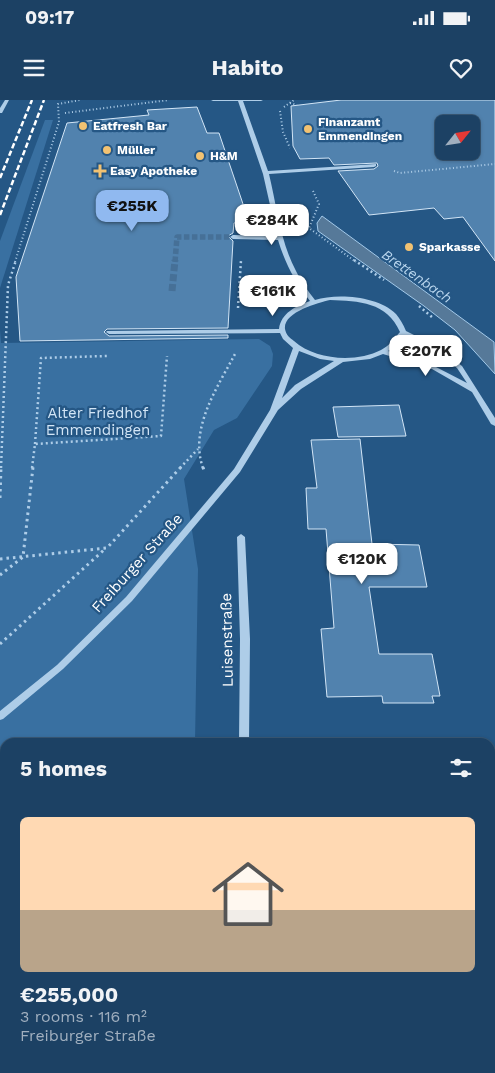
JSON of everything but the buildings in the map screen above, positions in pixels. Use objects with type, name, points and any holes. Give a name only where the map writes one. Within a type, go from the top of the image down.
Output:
[{"type":"street","points":[[0,112],[7,100]]},
{"type":"street","points":[[214,100],[261,100]]},
{"type":"street","points":[[240,101],[266,173],[285,257],[296,279],[313,301]]},
{"type":"street","points":[[266,173],[374,165]]},
{"type":"street","points":[[233,237],[281,238]]},
{"type":"street","points":[[348,298],[381,306],[401,322],[403,332],[398,343],[384,352],[365,358],[344,359],[318,356],[297,348],[287,339],[282,331],[283,322],[289,313],[313,301],[348,298]]},
{"type":"street","points":[[109,332],[282,331]]},
{"type":"street","points":[[403,332],[436,348],[460,367],[495,424]]},
{"type":"street","name":"Freiburger Straße","points":[[0,716],[60,667],[129,599],[237,470],[274,410],[297,348]]},
{"type":"street","points":[[384,352],[434,368],[473,390]]},
{"type":"street","name":"Freiburger Straße","points":[[274,410],[298,387],[344,359]]},
{"type":"street","name":"Luisenstraße","points":[[241,537],[245,639],[244,738]]},
{"type":"path","points":[[0,498],[8,285],[59,122],[58,104],[68,100],[80,100]]},
{"type":"path","points":[[65,113],[169,100]]},
{"type":"path","points":[[294,100],[279,110],[283,132],[319,204],[309,228],[320,238],[386,281]]},
{"type":"path","points":[[289,103],[297,105]]},
{"type":"path","points":[[374,165],[400,173],[495,164]]},
{"type":"path","points":[[416,304],[436,320]]},
{"type":"path","points":[[36,444],[161,436],[167,355],[157,355]]},
{"type":"path","points":[[0,575],[23,557],[36,444],[41,358],[109,356]]},
{"type":"path","points":[[0,644],[106,548],[198,448]]},
{"type":"path","points":[[0,559],[106,548]]},
{"type":"green space","points":[[45,120],[53,120],[0,288],[0,241]]},
{"type":"green space","name":"Alter Friedhof Emmendingen","points":[[0,330],[1,343],[259,339],[270,346],[273,354],[272,366],[237,418],[214,430],[184,479],[198,569],[195,738],[0,738]]},
{"type":"shaded area","points":[[322,216],[494,342],[495,374],[455,330],[318,231],[317,223]]},
{"type":"tunnel","points":[[175,262],[177,237],[233,237]]},
{"type":"tunnel","points":[[172,291],[175,260]]},
{"type":"railway","points":[[0,178],[32,100]]},
{"type":"railway","points":[[0,215],[44,100]]},
{"type":"place","name":"Eatfresh Bar","points":[[83,126]]},
{"type":"place","name":"Finanzamt Emmendingen","points":[[308,129]]},
{"type":"place","name":"Müller","points":[[107,150]]},
{"type":"place","name":"H&M","points":[[200,156]]},
{"type":"place","name":"Easy Apotheke","points":[[100,171]]},
{"type":"place","name":"Sparkasse","points":[[409,247]]},
{"type":"water label","name":"Brettenbach","points":[[417,276]]}]
